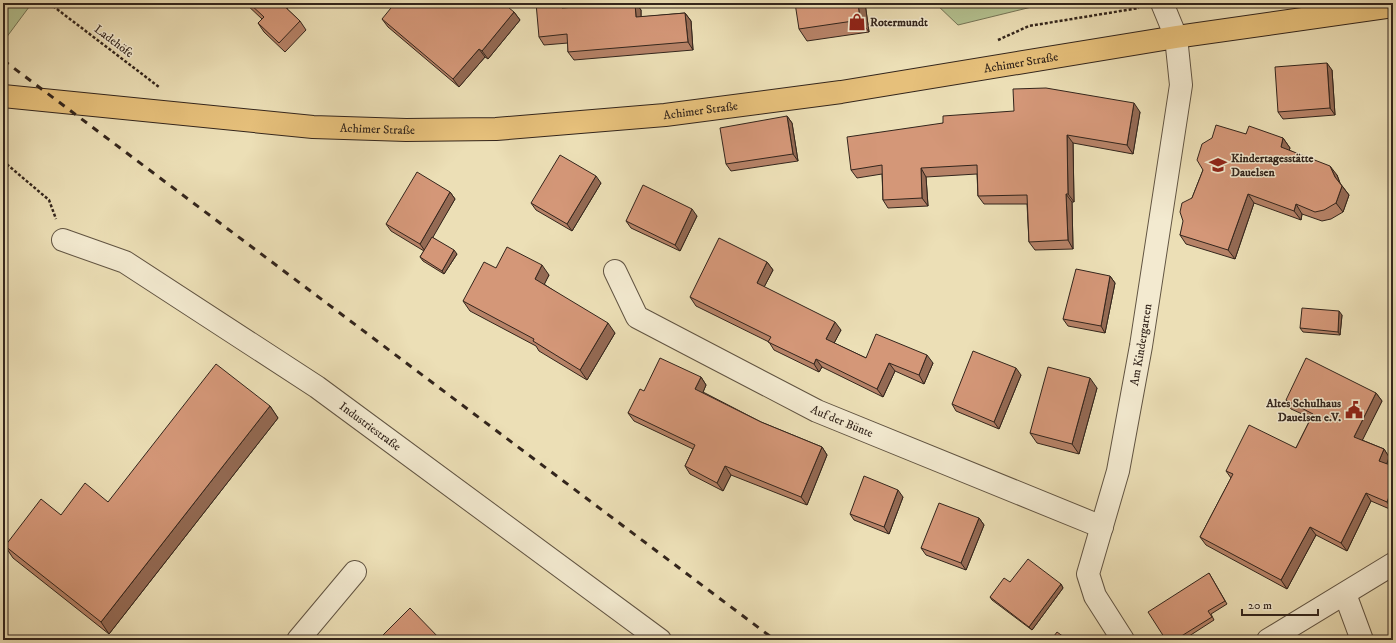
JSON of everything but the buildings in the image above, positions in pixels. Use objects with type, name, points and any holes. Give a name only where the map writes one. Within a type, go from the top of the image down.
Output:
[{"type":"main road","name":"Achimer Straße","points":[[3,96],[313,127],[406,130],[496,129],[665,115],[841,92],[1176,37],[1393,6]]},
{"type":"street","name":"Am Kindergarten","points":[[1123,640],[1095,596],[1088,574],[1118,471],[1141,346],[1181,85],[1176,37],[1162,3]]},
{"type":"street","name":"Industriestraße","points":[[63,240],[125,262],[317,387],[660,640]]},
{"type":"street","name":"Auf der Bünte","points":[[615,271],[637,317],[676,338],[817,411],[1102,527]]},
{"type":"street","points":[[1268,640],[1393,564]]},
{"type":"street","points":[[298,640],[355,572]]},
{"type":"street","points":[[1345,594],[1362,640]]},
{"type":"path","name":"Ladehöfe","points":[[49,3],[158,86],[161,91]]},
{"type":"path","points":[[996,42],[1029,26],[1126,10]]},
{"type":"path","points":[[3,161],[49,200],[63,240]]},
{"type":"green space","points":[[3,3],[32,3],[3,42]]},
{"type":"green space","points":[[935,3],[1048,3],[958,25]]},
{"type":"railway","points":[[3,60],[775,640]]},
{"type":"place","name":"Rotermundt","points":[[857,22]]},
{"type":"place","name":"Kindertagesstätte Dauelsen","points":[[1218,165]]},
{"type":"place","name":"Altes Schulhaus Dauelsen e.V.","points":[[1354,410]]}]
